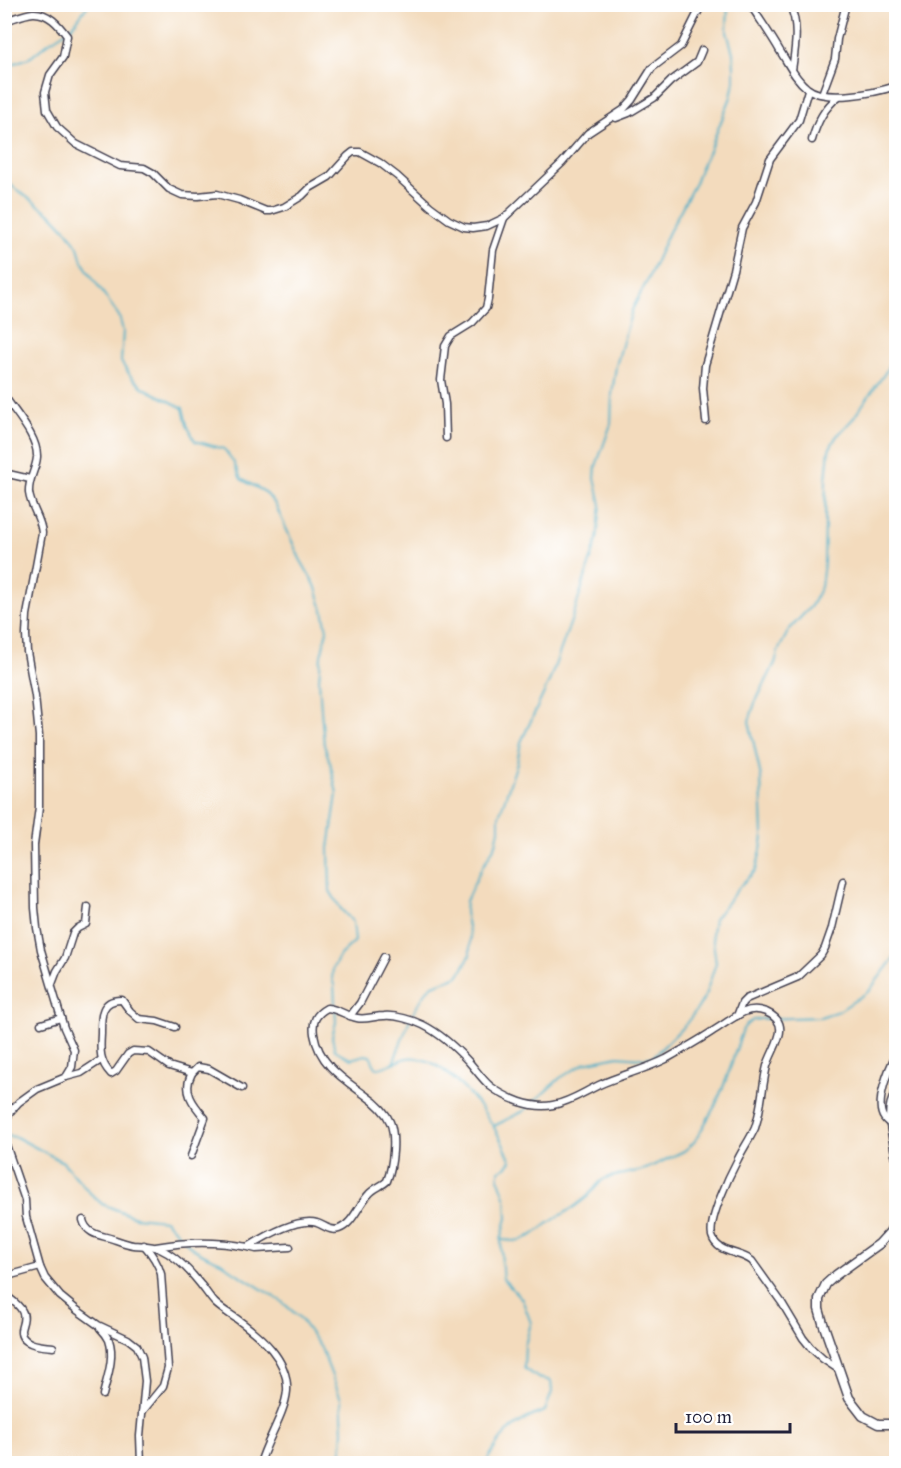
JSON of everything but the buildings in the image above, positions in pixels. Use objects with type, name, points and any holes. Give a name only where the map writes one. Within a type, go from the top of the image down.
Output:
[{"type":"street","points":[[4,21],[34,13],[45,16],[58,24],[67,36],[63,57],[50,75],[45,92],[47,110],[57,127],[76,144],[120,166],[144,168],[153,173],[169,189],[182,195],[217,194],[271,211],[284,207],[302,196],[310,188],[329,177],[353,152],[360,152],[380,163],[449,220],[469,228],[481,228],[504,218],[562,164],[588,133],[620,114],[628,106],[652,68],[681,46],[702,4]]},
{"type":"street","points":[[750,4],[792,71],[808,90],[839,96],[875,92],[897,86]]},
{"type":"street","points":[[789,4],[793,14],[795,37],[792,71]]},
{"type":"street","points":[[822,94],[835,59],[837,39],[846,4]]},
{"type":"street","points":[[612,118],[624,116],[654,98],[671,81],[696,62],[702,50]]},
{"type":"street","points":[[706,421],[703,388],[705,365],[733,270],[742,228],[756,202],[770,159],[799,120],[808,90]]},
{"type":"street","points":[[812,140],[815,128],[824,112],[839,96]]},
{"type":"street","points":[[446,438],[445,404],[441,380],[445,346],[451,336],[472,323],[486,308],[493,250],[504,218]]},
{"type":"street","points":[[4,395],[22,420],[37,447],[37,458],[30,479],[29,493],[41,524],[42,533],[27,615],[26,635],[39,736],[39,807],[34,845],[35,908],[41,950],[61,1018],[74,1050],[72,1066],[66,1077]]},
{"type":"street","points":[[4,473],[30,479]]},
{"type":"street","points":[[736,1016],[746,999],[798,977],[821,955],[832,928],[843,881]]},
{"type":"street","points":[[52,985],[65,958],[73,933],[86,924],[88,907]]},
{"type":"street","points":[[350,1016],[360,1003],[384,957]]},
{"type":"street","points":[[176,1027],[157,1021],[139,1019],[122,1000],[115,1000],[106,1005],[100,1020],[101,1060],[113,1074],[130,1052],[146,1051],[169,1066],[192,1073]]},
{"type":"street","points":[[248,1247],[294,1224],[316,1223],[332,1230],[340,1229],[349,1221],[369,1194],[385,1184],[389,1176],[393,1136],[390,1122],[383,1109],[341,1077],[318,1051],[313,1029],[314,1021],[317,1015],[327,1008],[358,1018],[388,1016],[420,1024],[449,1043],[491,1086],[527,1104],[546,1106],[558,1104],[615,1077],[648,1068],[746,1011],[753,1009],[763,1011],[778,1020],[780,1032],[765,1073],[757,1122],[721,1196],[712,1220],[712,1235],[717,1245],[724,1250],[747,1257],[752,1261],[807,1343],[823,1359],[839,1369]]},
{"type":"street","points":[[41,1024],[61,1018]]},
{"type":"street","points":[[891,1125],[884,1118],[880,1105],[885,1083],[897,1054]]},
{"type":"street","points":[[101,1060],[81,1072],[37,1089],[19,1102],[6,1115],[5,1142],[25,1200],[26,1217],[45,1278],[60,1296],[98,1325],[137,1346],[142,1357],[145,1381],[140,1436],[141,1464]]},
{"type":"street","points":[[191,1156],[205,1118],[189,1095],[188,1084],[192,1073],[201,1066],[242,1088]]},
{"type":"street","points":[[897,1094],[890,1107],[897,1155]]},
{"type":"street","points":[[83,1220],[93,1233],[132,1245],[156,1247],[167,1252],[199,1282],[215,1304],[240,1322],[277,1355],[286,1379],[287,1391],[260,1464]]},
{"type":"street","points":[[897,1221],[879,1244],[826,1284],[820,1294],[819,1309],[849,1398],[863,1416],[878,1424],[897,1424]]},
{"type":"street","points":[[156,1247],[192,1242],[256,1249],[290,1247]]},
{"type":"street","points":[[142,1412],[163,1386],[168,1368],[161,1274],[159,1266],[144,1245]]},
{"type":"street","points":[[4,1280],[11,1275],[40,1266]]},
{"type":"street","points":[[4,1294],[22,1311],[24,1321],[22,1336],[30,1344],[52,1347]]},
{"type":"street","points":[[98,1325],[109,1339],[110,1347],[109,1372],[102,1395]]},
{"type":"waterway","points":[[4,70],[10,65],[31,57],[71,28],[89,4]]},
{"type":"waterway","points":[[394,1061],[411,1016],[428,989],[458,976],[470,955],[470,937],[465,912],[466,901],[496,844],[499,816],[517,763],[521,742],[549,682],[597,540],[601,505],[595,478],[596,466],[611,424],[616,366],[632,310],[695,183],[731,97],[734,67],[727,32],[728,4]]},
{"type":"waterway","points":[[4,178],[52,215],[78,247],[82,261],[119,316],[123,331],[121,362],[132,378],[144,388],[183,408],[187,425],[195,441],[224,449],[233,461],[241,479],[265,492],[275,504],[300,559],[315,585],[327,630],[321,656],[319,680],[324,745],[337,794],[329,848],[330,891],[341,909],[353,922],[355,941],[340,955],[333,968],[336,1022],[332,1037],[335,1050],[351,1059],[370,1056],[377,1068],[411,1058],[423,1059],[438,1066],[449,1074],[481,1108],[511,1161],[499,1171],[499,1180],[506,1199],[507,1218],[501,1240],[503,1279],[522,1299],[531,1323],[525,1345],[524,1368],[538,1378],[551,1381],[552,1392],[545,1411],[513,1427],[498,1443],[485,1464]]},
{"type":"waterway","points":[[896,241],[896,305]]},
{"type":"waterway","points":[[494,1126],[524,1111],[560,1078],[585,1063],[618,1056],[653,1057],[685,1025],[705,996],[716,963],[712,934],[714,919],[756,870],[761,850],[763,836],[761,777],[749,721],[789,630],[811,606],[821,587],[829,450],[836,437],[852,420],[885,373],[893,357],[896,331]]},
{"type":"waterway","points":[[502,1240],[521,1240],[533,1235],[587,1197],[606,1178],[646,1169],[684,1151],[695,1141],[715,1106],[743,1029],[747,1024],[760,1019],[820,1017],[839,1011],[869,991],[896,955]]},
{"type":"waterway","points":[[7,1136],[16,1137],[63,1162],[102,1204],[135,1217],[165,1220],[192,1248],[221,1262],[281,1301],[299,1317],[321,1348],[341,1399],[343,1431],[341,1464]]}]
